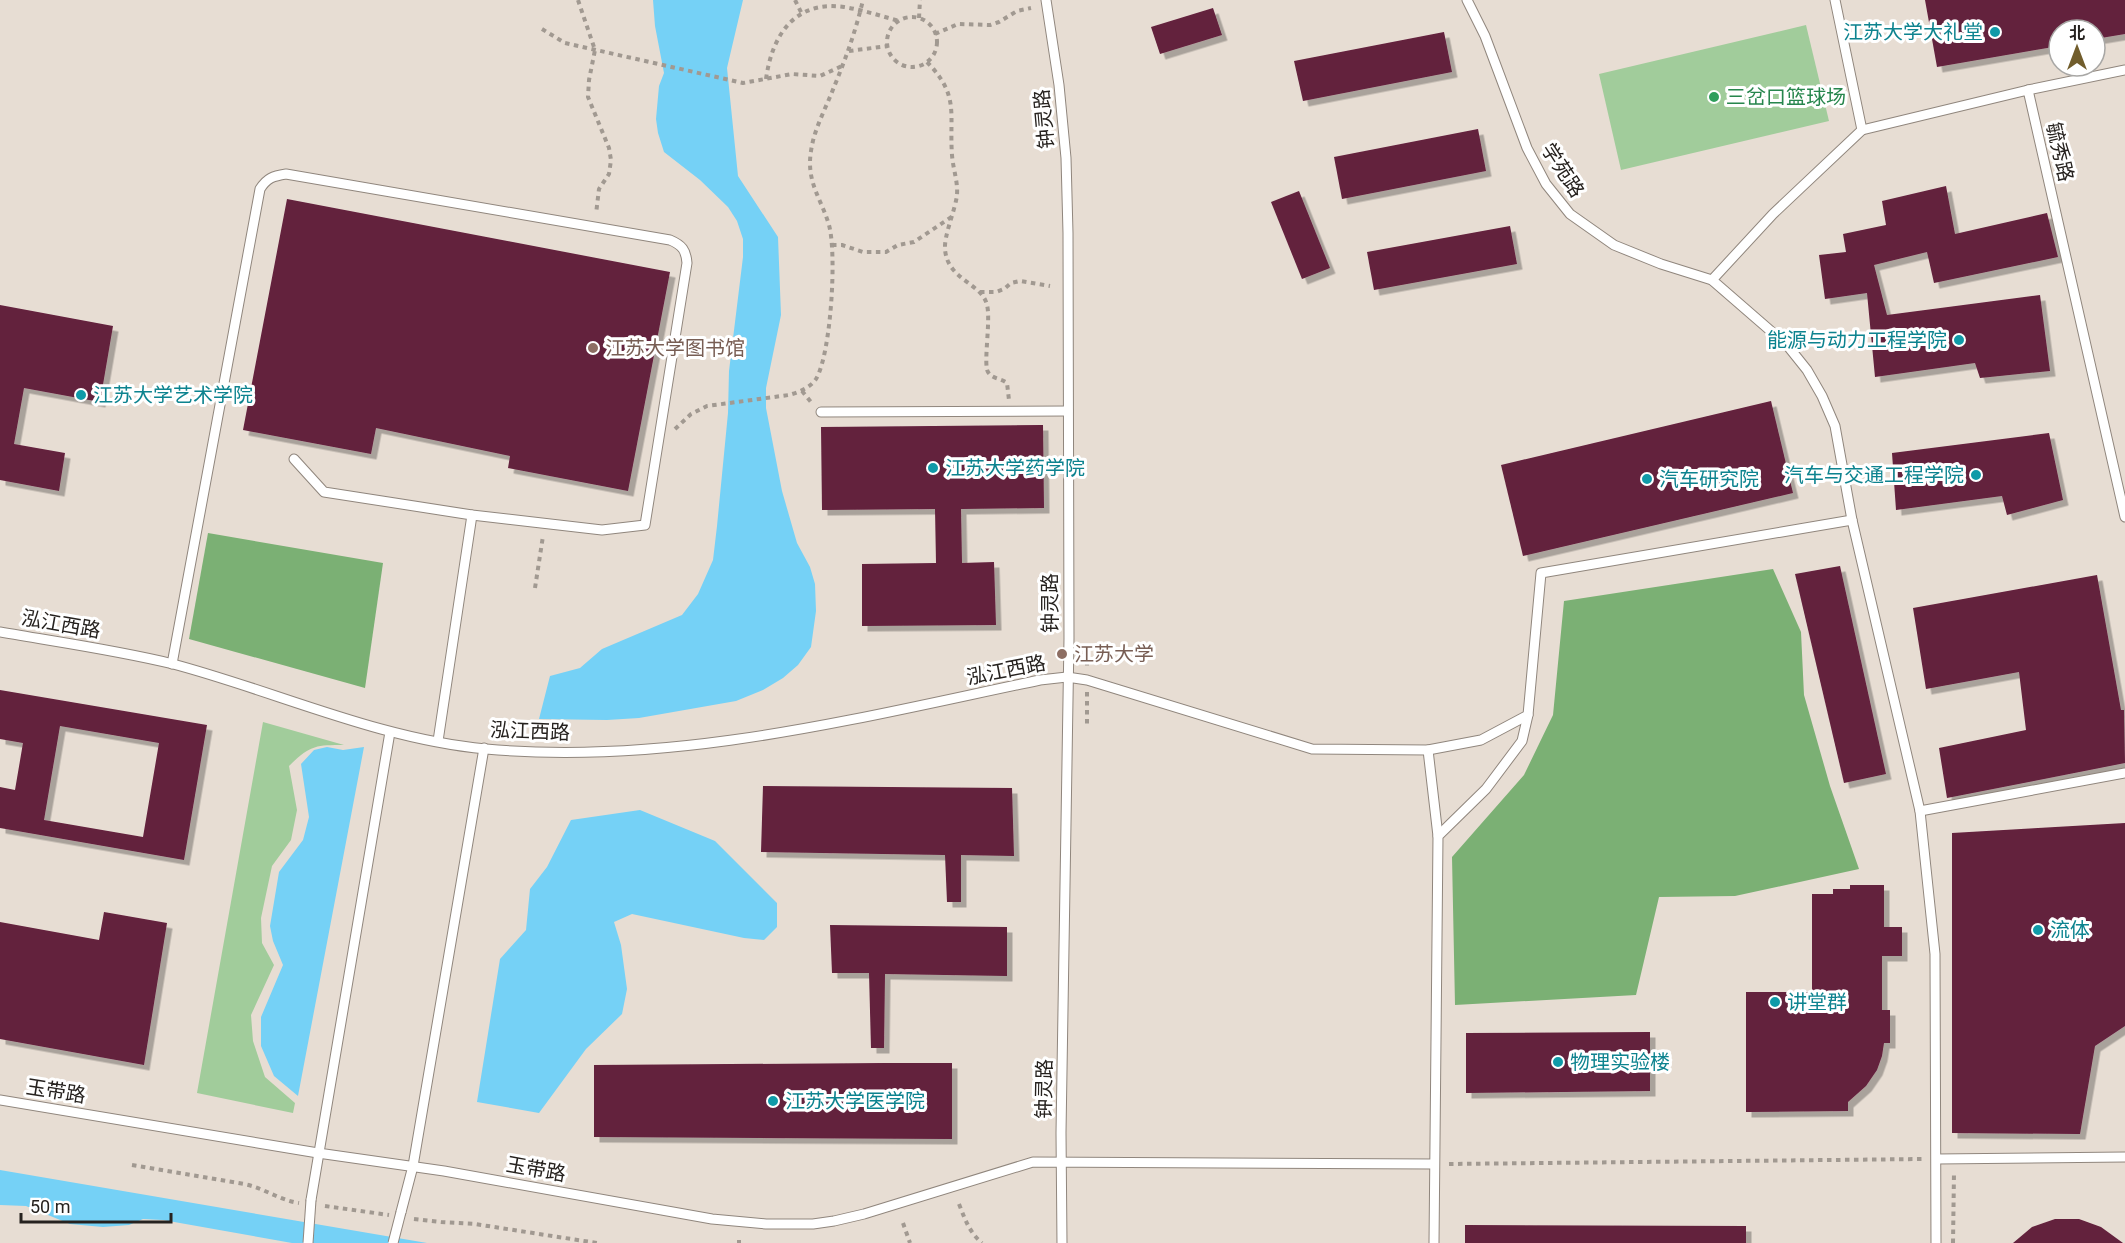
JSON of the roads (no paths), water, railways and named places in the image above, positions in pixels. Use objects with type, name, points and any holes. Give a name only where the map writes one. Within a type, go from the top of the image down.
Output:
[{"type":"lane","name":"钟灵路","points":[[1046,0],[1059,85],[1065,158],[1068,245],[1062,1243]]},
{"type":"lane","name":"学苑路","points":[[1467,0],[1485,36],[1527,148],[1546,184],[1570,214],[1614,244],[1661,264],[1712,280]]},
{"type":"lane","points":[[1835,0],[1863,130]]},
{"type":"lane","points":[[1936,1243],[1935,954],[1920,811],[1852,520],[1835,426],[1807,370],[1787,345],[1712,280],[1773,214],[1863,130],[2028,90],[2125,70]]},
{"type":"lane","name":"毓秀路","points":[[2028,90],[2125,517]]},
{"type":"lane","points":[[172,664],[260,189],[266,180],[275,175],[286,174],[670,240],[680,244],[686,253],[687,263],[645,525],[602,530],[472,515],[324,492],[294,459]]},
{"type":"lane","points":[[820,412],[1068,411]]},
{"type":"lane","points":[[438,741],[472,515]]},
{"type":"lane","points":[[1438,836],[1486,789],[1522,741],[1528,715],[1541,573],[1852,520]]},
{"type":"lane","name":"泓江西路","points":[[0,632],[172,664],[390,732],[484,748],[599,752],[654,750],[711,744],[878,714],[1040,680],[1067,677],[1087,680],[1312,750],[1428,750],[1481,740],[1528,715]]},
{"type":"lane","points":[[309,1243],[310,1203],[390,732]]},
{"type":"lane","points":[[393,1243],[413,1166],[484,748]]},
{"type":"lane","points":[[1428,750],[1438,836],[1434,1243]]},
{"type":"lane","points":[[1920,811],[2125,773]]},
{"type":"lane","name":"玉带路","points":[[0,1100],[318,1153],[413,1166],[712,1219],[791,1225],[834,1221],[864,1214],[1033,1162],[1434,1164]]},
{"type":"lane","points":[[1937,1159],[2125,1157]]},
{"type":"water","points":[[653,0],[743,0],[727,68],[738,176],[778,237],[781,315],[766,388],[766,408],[782,491],[797,543],[810,567],[815,584],[816,611],[811,647],[798,665],[783,678],[763,690],[736,701],[639,718],[539,719],[550,676],[580,668],[602,649],[682,615],[698,594],[713,560],[743,239],[737,221],[728,207],[700,180],[664,152],[656,119],[659,86],[664,73],[655,26]]},
{"type":"water","points":[[327,747],[343,750],[364,747],[298,1096],[274,1076],[261,1046],[261,1017],[283,965],[273,941],[270,926],[279,872],[303,840],[309,817],[301,764],[314,750]]},
{"type":"water","points":[[640,810],[715,841],[777,903],[777,927],[764,940],[744,938],[632,914],[614,922],[621,945],[627,989],[622,1014],[586,1049],[539,1113],[477,1102],[500,959],[526,930],[530,889],[547,867],[571,820]]},
{"type":"water","points":[[0,1170],[427,1243],[292,1243],[163,1220],[143,1219],[129,1225],[103,1227],[70,1224],[26,1206],[0,1205]]},
{"type":"place","name":"江苏大学大礼堂","points":[[1995,32]]},
{"type":"place","name":"三岔口篮球场","points":[[1714,97]]},
{"type":"place","name":"能源与动力工程学院","points":[[1959,340]]},
{"type":"place","name":"江苏大学图书馆","points":[[593,348]]},
{"type":"place","name":"江苏大学艺术学院","points":[[81,395]]},
{"type":"place","name":"江苏大学药学院","points":[[933,468]]},
{"type":"place","name":"汽车与交通工程学院","points":[[1976,475]]},
{"type":"place","name":"汽车研究院","points":[[1647,479]]},
{"type":"place","name":"江苏大学","points":[[1062,654]]},
{"type":"place","name":"流体","points":[[2038,930]]},
{"type":"place","name":"讲堂群","points":[[1775,1002]]},
{"type":"place","name":"物理实验楼","points":[[1558,1062]]},
{"type":"place","name":"江苏大学医学院","points":[[773,1101]]}]
